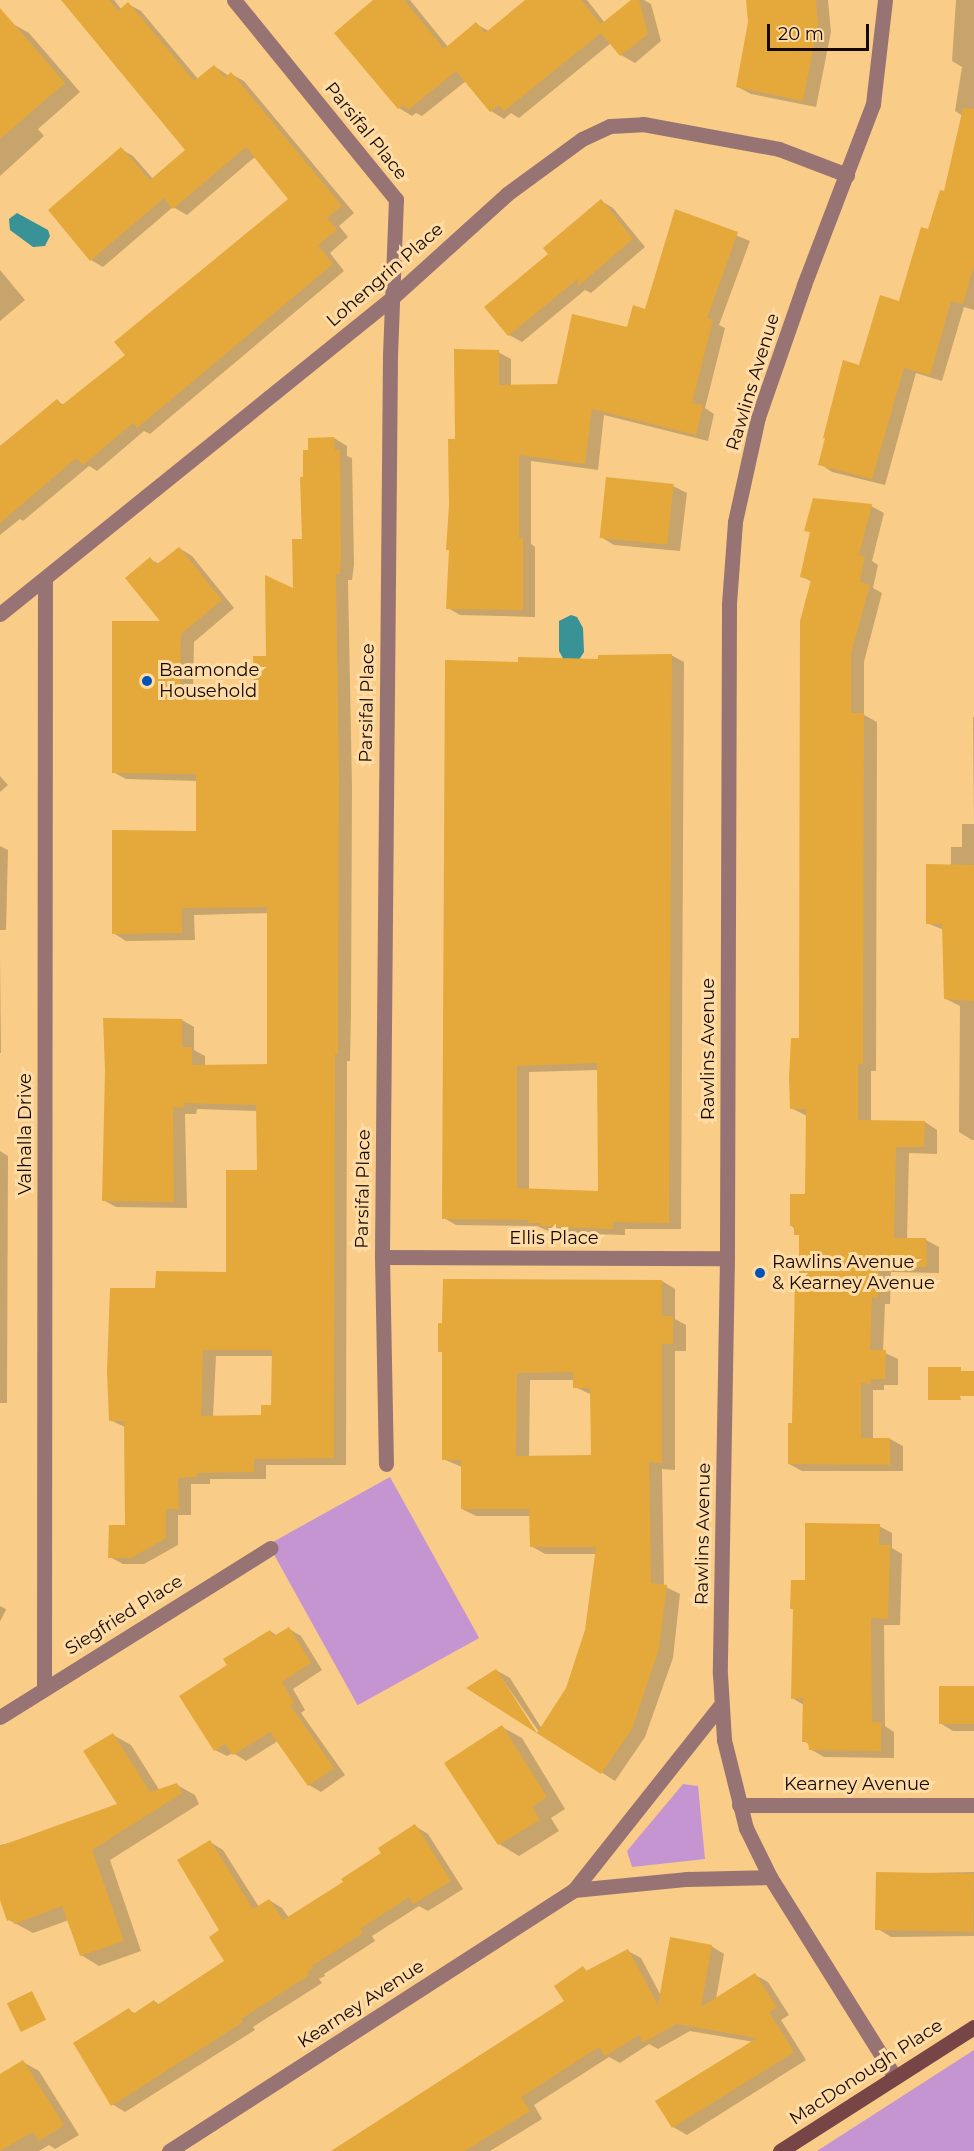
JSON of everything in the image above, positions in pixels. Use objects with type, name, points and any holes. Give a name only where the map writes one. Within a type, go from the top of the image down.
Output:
[{"type":"main road","name":"MacDonough Place","points":[[780,2151],[974,2027]]},
{"type":"street","name":"Parsifal Place","points":[[234,0],[396,199],[392,298],[382,1257],[386,1464]]},
{"type":"street","name":"Rawlins Avenue","points":[[885,0],[873,104],[804,285],[758,417],[735,522],[729,616],[727,1258],[720,1706],[728,1762],[746,1827],[770,1877],[895,2077]]},
{"type":"street","name":"Lohengrin Place","points":[[0,614],[392,298],[507,194],[582,139],[610,126],[643,124],[779,149],[847,175]]},
{"type":"street","name":"Valhalla Drive","points":[[44,1689],[45,579]]},
{"type":"street","name":"Ellis Place","points":[[382,1257],[727,1258]]},
{"type":"street","name":"Siegfried Place","points":[[0,1717],[270,1548]]},
{"type":"street","name":"Kearney Avenue","points":[[169,2151],[574,1890],[720,1706]]},
{"type":"street","name":"Kearney Avenue","points":[[739,1804],[974,1805]]},
{"type":"street","name":"Kearney Avenue","points":[[574,1890],[687,1879],[770,1877]]},
{"type":"shaded area","points":[[390,1477],[479,1638],[358,1705],[268,1544]]},
{"type":"shaded area","points":[[683,1784],[698,1786],[705,1859],[632,1867],[627,1851]]},
{"type":"shaded area","points":[[974,2050],[974,2151],[817,2151]]},
{"type":"water","points":[[17,213],[48,230],[50,236],[45,246],[33,247],[10,230],[9,219]]},
{"type":"water","points":[[571,615],[577,617],[583,628],[584,652],[577,663],[565,662],[559,651],[559,621]]},
{"type":"building","points":[[61,0],[109,0],[118,11],[128,2],[194,81],[214,65],[225,78],[231,72],[342,206],[327,218],[337,230],[318,245],[333,264],[137,428],[133,423],[83,465],[78,459],[74,460],[0,523],[0,446],[57,399],[62,405],[125,355],[114,342],[288,199],[246,147],[173,209],[164,198],[90,261],[48,210],[121,147],[160,192],[150,180],[185,150]]},
{"type":"building","points":[[373,0],[404,0],[444,49],[476,22],[485,33],[525,0],[581,0],[601,24],[631,0],[639,0],[648,34],[620,56],[601,33],[504,111],[499,105],[490,112],[456,71],[408,110],[404,105],[398,109],[334,33]]},
{"type":"building","points":[[746,0],[816,0],[818,24],[803,101],[736,87],[748,22]]},
{"type":"building","points":[[0,8],[65,83],[0,139]]},
{"type":"building","points":[[963,108],[974,109],[974,266],[963,304],[951,301],[930,375],[904,368],[872,479],[818,465],[843,360],[859,365],[880,295],[899,301],[921,227],[928,229],[940,190],[944,191]]},
{"type":"building","points":[[601,199],[633,239],[577,287],[579,278],[508,336],[484,307],[548,254],[543,248]]},
{"type":"building","points":[[675,209],[738,232],[707,318],[713,320],[692,403],[703,405],[696,435],[592,409],[585,464],[519,455],[519,538],[523,538],[523,610],[446,609],[449,550],[446,550],[449,505],[448,439],[455,439],[454,349],[499,350],[499,385],[557,384],[572,314],[627,327],[633,305],[645,309]]},
{"type":"building","points":[[334,437],[335,450],[340,450],[341,558],[340,574],[336,574],[339,779],[338,1054],[335,1054],[334,1458],[254,1459],[254,1472],[197,1473],[197,1477],[178,1478],[179,1509],[166,1509],[166,1538],[131,1558],[108,1558],[109,1525],[125,1525],[124,1421],[109,1421],[107,1371],[110,1288],[155,1288],[156,1271],[226,1272],[226,1170],[257,1170],[256,1105],[184,1103],[184,1108],[173,1107],[174,1202],[102,1201],[105,1070],[103,1018],[182,1019],[182,1047],[192,1047],[192,1065],[267,1064],[267,907],[182,908],[182,933],[112,934],[112,830],[196,831],[196,774],[112,773],[112,621],[160,621],[125,578],[150,557],[156,565],[179,547],[222,600],[181,634],[180,688],[254,688],[253,656],[266,656],[265,575],[293,588],[292,539],[302,539],[300,477],[303,477],[303,450],[308,450],[308,438]],"holes":[[[203,1350],[272,1350],[271,1405],[261,1405],[261,1415],[201,1416]]]},
{"type":"building","points":[[606,477],[674,484],[667,545],[600,538]]},
{"type":"building","points":[[813,498],[872,504],[859,555],[865,556],[860,582],[870,585],[851,654],[851,713],[864,713],[863,1064],[858,1064],[858,1120],[925,1121],[924,1147],[896,1147],[894,1238],[926,1238],[927,1267],[879,1266],[878,1298],[872,1297],[870,1350],[886,1350],[885,1379],[871,1379],[871,1384],[861,1383],[861,1438],[890,1438],[890,1465],[788,1464],[788,1423],[792,1423],[795,1280],[799,1280],[799,1235],[794,1235],[794,1226],[790,1226],[790,1194],[805,1194],[806,1109],[790,1109],[789,1077],[791,1038],[799,1038],[800,621],[811,580],[800,577],[810,532],[804,531]]},
{"type":"building","points":[[672,654],[669,1223],[613,1222],[613,1229],[540,1226],[540,1223],[528,1223],[528,1220],[442,1219],[445,660],[518,662],[518,657],[598,659],[598,655]],"holes":[[[597,1063],[598,1191],[517,1188],[517,1066]]]},
{"type":"building","points":[[926,864],[974,865],[974,1001],[944,999],[942,924],[926,924]]},
{"type":"building","points":[[443,1279],[662,1280],[662,1316],[673,1316],[673,1344],[662,1344],[662,1463],[649,1462],[651,1583],[667,1585],[659,1649],[632,1729],[601,1774],[466,1688],[496,1669],[537,1733],[566,1688],[585,1630],[596,1547],[530,1547],[529,1509],[461,1509],[461,1460],[442,1460],[442,1352],[438,1352],[438,1323],[442,1323]],"holes":[[[573,1372],[573,1388],[590,1388],[591,1455],[516,1456],[517,1373]]]},
{"type":"building","points":[[928,1367],[961,1367],[961,1371],[974,1371],[974,1396],[960,1396],[961,1400],[928,1400]]},
{"type":"building","points":[[805,1523],[880,1524],[879,1545],[890,1545],[888,1619],[871,1618],[872,1722],[881,1722],[881,1751],[809,1750],[808,1742],[802,1742],[803,1698],[791,1699],[793,1609],[790,1609],[791,1580],[805,1580]]},
{"type":"building","points":[[289,1627],[311,1663],[282,1682],[294,1703],[290,1705],[334,1768],[308,1786],[270,1732],[233,1755],[225,1744],[214,1751],[179,1696],[227,1665],[223,1659],[270,1630],[274,1636]]},
{"type":"building","points":[[939,1686],[974,1686],[974,1724],[939,1724]]},
{"type":"building","points":[[502,1725],[547,1797],[532,1807],[540,1820],[498,1845],[444,1763]]},
{"type":"building","points":[[113,1733],[150,1792],[177,1783],[182,1793],[92,1850],[124,1941],[80,1956],[62,1906],[14,1924],[12,1919],[7,1921],[0,1900],[0,1846],[117,1804],[83,1751]]},
{"type":"building","points":[[415,1824],[451,1881],[413,1904],[409,1897],[360,1929],[363,1933],[312,1966],[313,1968],[307,1972],[309,1975],[241,2019],[243,2022],[111,2106],[73,2043],[129,2008],[133,2014],[154,2000],[157,2005],[224,1961],[209,1937],[219,1930],[177,1860],[210,1840],[253,1909],[269,1899],[283,1920],[343,1882],[341,1879],[381,1853],[378,1848]]},
{"type":"building","points":[[876,1872],[974,1874],[973,1932],[875,1930]]},
{"type":"building","points":[[670,1937],[712,1945],[701,2007],[755,1973],[777,2008],[769,2012],[794,2052],[672,2128],[655,2101],[757,2038],[676,2024],[643,2043],[639,2035],[605,2056],[599,2047],[521,2097],[530,2111],[465,2151],[331,2151],[564,2001],[554,1986],[583,1966],[586,1971],[628,1949],[658,2005]]},
{"type":"building","points":[[32,1991],[46,2020],[21,2032],[7,2003]]},
{"type":"building","points":[[23,2060],[64,2125],[39,2141],[33,2132],[0,2151],[0,2074]]},
{"type":"place","name":"Baamonde Household","points":[[147,681]]},
{"type":"place","name":"Rawlins Avenue & Kearney Avenue","points":[[760,1273]]}]
